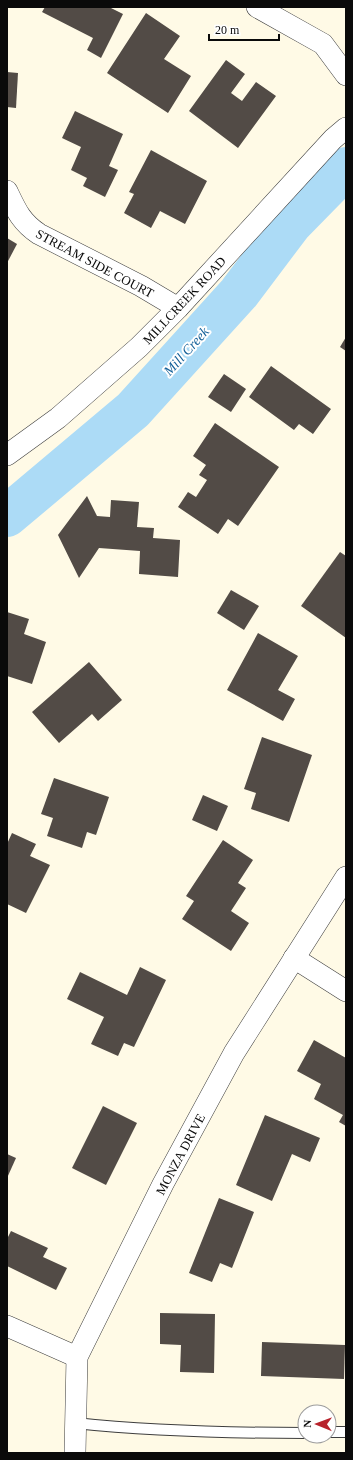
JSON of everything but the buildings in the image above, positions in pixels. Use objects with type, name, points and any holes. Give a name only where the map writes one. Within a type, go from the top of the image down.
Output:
[{"type":"street","points":[[257,7],[323,44],[346,75]]},
{"type":"street","name":"MILLCREEK ROAD","points":[[7,455],[58,418],[95,388],[139,347],[178,308],[332,139],[346,128]]},
{"type":"street","name":"STREAM SIDE COURT","points":[[7,191],[20,218],[28,227],[141,286],[178,308]]},
{"type":"street","name":"MONZA DRIVE","points":[[75,1453],[77,1357],[164,1184],[231,1060],[346,877]]},
{"type":"street","points":[[294,958],[346,991]]},
{"type":"street","points":[[7,1326],[77,1357]]},
{"type":"lane","points":[[75,1423],[126,1428],[297,1433]]},
{"type":"waterway","name":"Mill Creek","points":[[7,516],[133,410],[239,293],[291,224],[346,168]]}]
